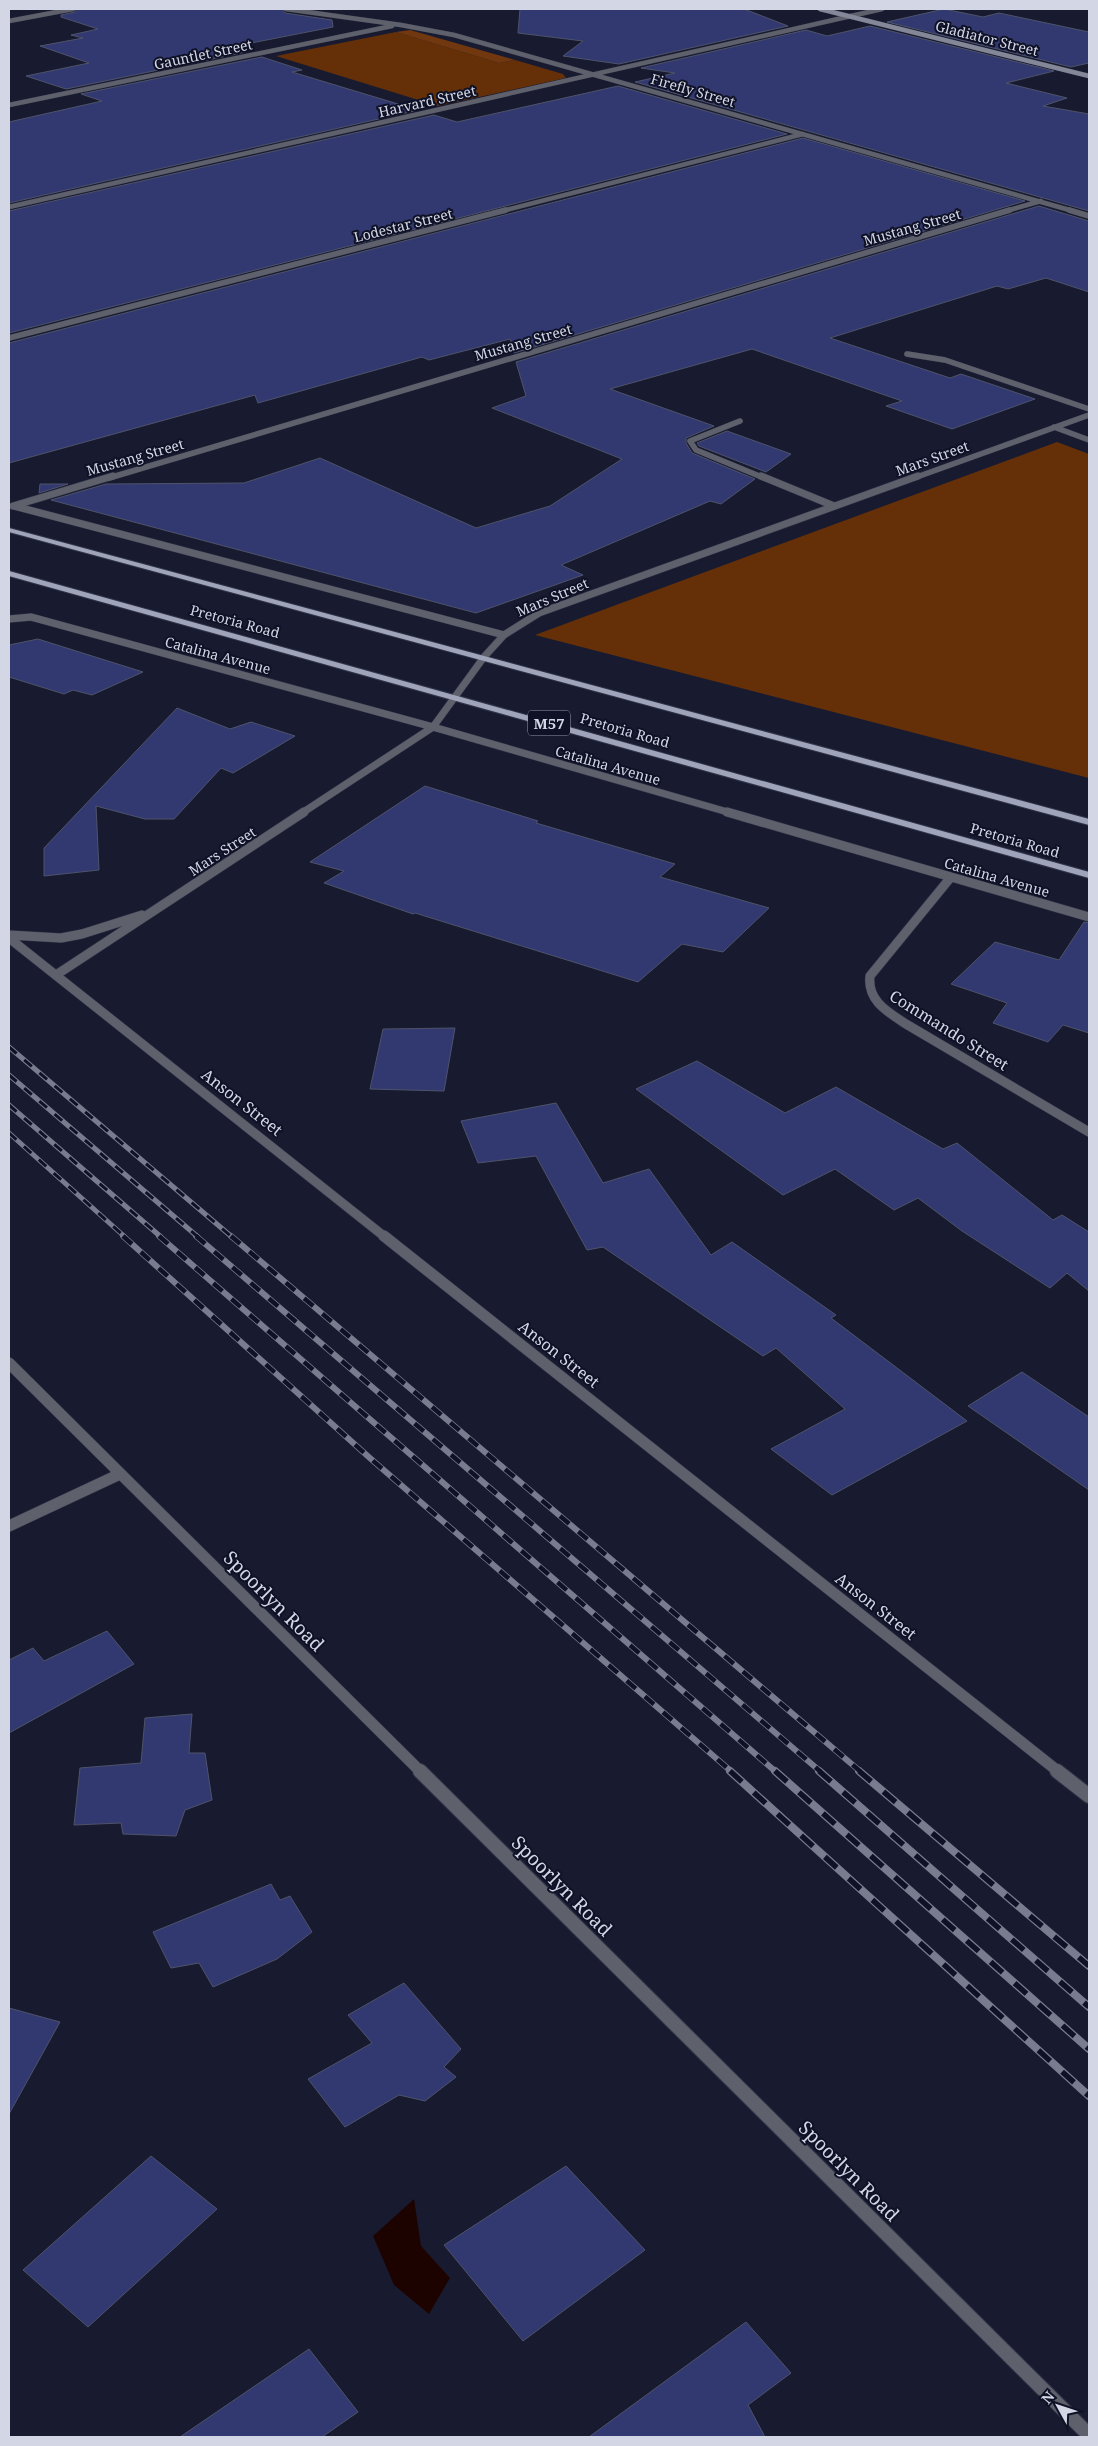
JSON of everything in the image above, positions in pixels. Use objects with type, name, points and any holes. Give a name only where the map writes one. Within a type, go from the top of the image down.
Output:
[{"type":"main road","name":"Pretoria Road","points":[[9,530],[484,656],[1089,822]]},
{"type":"main road","name":"Pretoria Road","points":[[9,573],[1089,875]]},
{"type":"street","points":[[9,21],[72,9]]},
{"type":"street","name":"Firefly Street","points":[[286,9],[401,25],[454,35],[1089,216]]},
{"type":"street","name":"Gladiator Street","points":[[820,9],[1089,76]]},
{"type":"street","name":"Harvard Street","points":[[9,207],[882,9]]},
{"type":"street","name":"Gauntlet Street","points":[[9,104],[401,25]]},
{"type":"street","name":"Lodestar Street","points":[[9,338],[804,134]]},
{"type":"street","name":"Mustang Street","points":[[11,505],[1041,202]]},
{"type":"street","points":[[907,354],[945,360],[1089,409]]},
{"type":"street","name":"Mars Street","points":[[56,975],[432,727],[484,656],[504,634],[539,613],[1089,414]]},
{"type":"street","points":[[740,420],[690,441],[696,450],[834,506]]},
{"type":"street","points":[[1054,427],[1089,440]]},
{"type":"street","points":[[11,505],[504,634]]},
{"type":"street","name":"Catalina Avenue","points":[[9,619],[31,617],[432,727],[1089,917]]},
{"type":"street","name":"Commando Street","points":[[951,877],[870,976],[868,984],[871,996],[885,1010],[906,1024],[1089,1132]]},
{"type":"street","points":[[9,937],[60,938],[82,934],[154,911]]},
{"type":"street","name":"Anson Street","points":[[9,937],[1089,1796]]},
{"type":"street","name":"Spoorlyn Road","points":[[9,1363],[1089,2435]]},
{"type":"street","points":[[9,1526],[120,1474]]},
{"type":"shaded area","points":[[410,30],[515,60],[499,63],[396,32]]},
{"type":"shaded area","points":[[396,32],[499,63],[515,60],[563,74],[566,78],[438,106],[276,56]]},
{"type":"shaded area","points":[[1057,442],[1089,454],[1089,778],[535,635]]},
{"type":"shaded area","points":[[414,2199],[421,2246],[450,2278],[429,2314],[394,2285],[373,2236]]},
{"type":"building","points":[[77,9],[282,9],[285,13],[332,20],[333,27],[231,47],[246,52],[66,89],[26,76],[89,63],[40,46],[83,38],[71,35],[98,29],[61,17],[61,15],[75,12]]},
{"type":"building","points":[[520,9],[744,9],[788,26],[619,64],[563,56],[583,41],[518,33]]},
{"type":"building","points":[[944,9],[983,17],[999,13],[1089,32],[1089,63],[1071,67],[887,22]]},
{"type":"building","points":[[870,26],[1054,71],[1006,83],[1067,98],[1043,106],[1089,114],[1089,211],[635,82],[675,73],[641,68],[806,30],[827,36]]},
{"type":"building","points":[[262,57],[302,70],[292,72],[418,110],[9,203],[9,122],[102,101],[81,94]]},
{"type":"building","points":[[618,86],[787,134],[9,333],[9,211],[434,115],[457,122]]},
{"type":"building","points":[[803,138],[1025,201],[514,353],[510,339],[429,360],[422,357],[258,403],[255,395],[9,463],[9,343]]},
{"type":"building","points":[[1039,206],[1089,221],[1089,292],[1046,278],[1008,289],[997,286],[830,338],[950,378],[961,374],[1035,399],[952,429],[886,406],[902,401],[752,349],[610,389],[714,426],[686,438],[686,443],[692,453],[755,479],[721,504],[710,501],[561,565],[583,575],[476,613],[51,500],[106,484],[244,483],[320,458],[476,528],[550,506],[622,459],[492,408],[526,396],[516,362]]},
{"type":"building","points":[[727,431],[791,454],[766,472],[699,446],[697,443]]},
{"type":"building","points":[[40,484],[68,484],[39,493]]},
{"type":"building","points":[[38,639],[143,672],[92,695],[73,690],[64,694],[9,677],[9,645]]},
{"type":"building","points":[[177,708],[230,729],[251,722],[295,736],[233,773],[221,768],[174,819],[145,819],[96,806],[99,870],[44,876],[44,848]]},
{"type":"building","points":[[425,786],[538,821],[536,823],[675,864],[660,877],[769,908],[723,952],[682,944],[638,982],[415,913],[413,914],[324,883],[344,871],[310,862]]},
{"type":"building","points":[[1084,922],[1089,923],[1089,1033],[1063,1025],[1048,1042],[993,1023],[1007,1003],[951,984],[995,942],[1059,960]]},
{"type":"building","points":[[455,1028],[444,1091],[370,1089],[383,1029]]},
{"type":"building","points":[[697,1061],[785,1113],[836,1087],[943,1149],[957,1143],[1053,1220],[1062,1215],[1089,1232],[1089,1291],[1067,1273],[1050,1288],[962,1231],[918,1198],[894,1210],[835,1169],[783,1195],[636,1089]]},
{"type":"building","points":[[556,1103],[603,1183],[649,1169],[711,1255],[732,1242],[836,1315],[831,1318],[967,1421],[832,1495],[771,1449],[845,1409],[776,1348],[763,1356],[603,1247],[587,1250],[536,1156],[478,1163],[461,1121]]},
{"type":"building","points":[[1022,1372],[1089,1417],[1089,1490],[968,1406]]},
{"type":"building","points":[[107,1631],[134,1664],[9,1733],[9,1660],[33,1648],[44,1661]]},
{"type":"building","points":[[192,1714],[189,1753],[205,1753],[212,1800],[185,1810],[176,1836],[123,1834],[121,1823],[74,1825],[80,1768],[141,1763],[145,1718]]},
{"type":"building","points":[[271,1884],[280,1900],[290,1896],[312,1932],[277,1959],[213,1987],[199,1963],[171,1968],[153,1932]]},
{"type":"building","points":[[404,1983],[461,2049],[444,2067],[456,2077],[425,2101],[399,2095],[345,2127],[308,2079],[372,2043],[348,2015]]},
{"type":"building","points":[[9,2008],[60,2022],[9,2114]]},
{"type":"building","points":[[151,2156],[217,2209],[88,2327],[23,2270]]},
{"type":"building","points":[[566,2166],[645,2250],[523,2341],[444,2245]]},
{"type":"building","points":[[746,2322],[791,2373],[748,2405],[765,2437],[589,2437]]},
{"type":"building","points":[[309,2349],[358,2412],[322,2437],[180,2437]]},
{"type":"railway","points":[[9,1047],[232,1237]]},
{"type":"railway","points":[[9,1075],[198,1237]]},
{"type":"railway","points":[[9,1105],[161,1237]]},
{"type":"railway","points":[[9,1133],[125,1237]]},
{"type":"railway","points":[[123,1236],[371,1459],[732,1772]]},
{"type":"railway","points":[[159,1236],[776,1772]]},
{"type":"railway","points":[[196,1236],[821,1772]]},
{"type":"railway","points":[[231,1236],[861,1772]]},
{"type":"railway","points":[[730,1771],[1089,2096]]},
{"type":"railway","points":[[775,1771],[1089,2049]]},
{"type":"railway","points":[[819,1771],[1089,2007]]},
{"type":"railway","points":[[859,1771],[1089,1966]]}]
